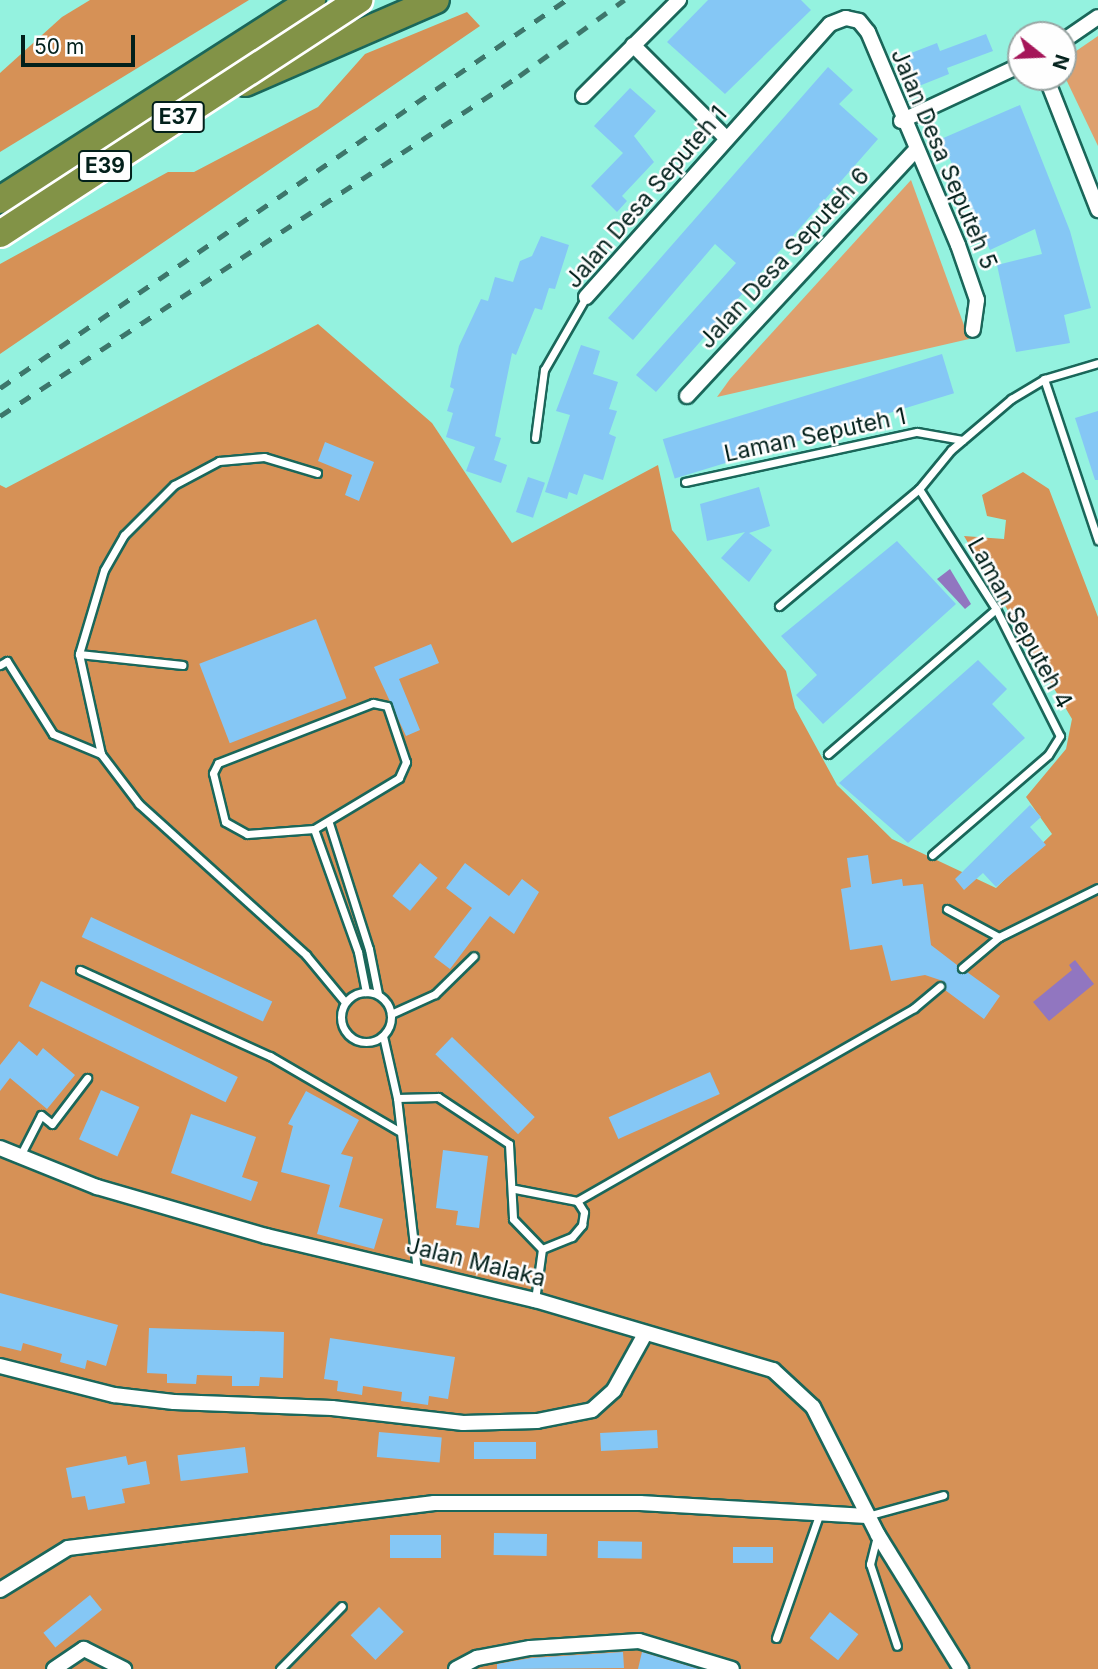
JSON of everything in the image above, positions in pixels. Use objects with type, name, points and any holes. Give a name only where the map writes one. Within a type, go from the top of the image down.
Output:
[{"type":"highway","name":"E37","points":[[0,180],[288,0]]},
{"type":"highway","name":"E39","points":[[0,200],[312,0]]},
{"type":"highway","points":[[210,98],[436,0]]},
{"type":"highway","name":"E37","points":[[0,234],[355,2]]},
{"type":"highway","name":"E39","points":[[0,234],[355,2]]},
{"type":"street","points":[[583,96],[678,0]]},
{"type":"street","points":[[1077,31],[1098,17]]},
{"type":"street","name":"Jalan Desa Seputeh 5","points":[[846,18],[859,21],[867,32],[901,121],[977,300],[973,330]]},
{"type":"street","name":"Jalan Desa Seputeh 1","points":[[586,297],[830,24],[846,18]]},
{"type":"street","points":[[633,46],[726,138]]},
{"type":"street","points":[[901,121],[1007,72]]},
{"type":"street","points":[[1052,91],[1095,191],[1098,210]]},
{"type":"street","name":"Jalan Desa Seputeh 6","points":[[687,396],[915,151]]},
{"type":"street","name":"Jalan Malaka","points":[[0,1148],[97,1187],[253,1233],[535,1300],[773,1370],[813,1407],[867,1516],[961,1669]]},
{"type":"street","points":[[0,1366],[114,1395],[174,1402],[332,1408],[463,1423],[537,1420],[592,1409],[614,1390],[645,1334]]},
{"type":"street","points":[[0,1590],[68,1548],[313,1514],[434,1503],[640,1503],[867,1516]]},
{"type":"street","points":[[456,1669],[477,1658],[586,1642],[639,1642],[732,1669]]},
{"type":"street","points":[[54,1669],[84,1649],[124,1669]]},
{"type":"lane","name":"Jalan Desa Seputeh 1","points":[[535,438],[544,370],[586,297]]},
{"type":"lane","points":[[779,606],[919,488],[962,440],[1044,379],[1098,363]]},
{"type":"lane","points":[[1044,379],[1098,540]]},
{"type":"lane","name":"Laman Seputeh 1","points":[[685,482],[917,432],[962,440]]},
{"type":"lane","points":[[317,473],[264,457],[219,461],[174,485],[124,535],[91,601],[79,654],[101,754],[139,804],[306,955],[345,1002]]},
{"type":"lane","name":"Laman Seputeh 4","points":[[919,488],[996,609],[1060,736],[1048,755],[932,855]]},
{"type":"lane","points":[[828,754],[996,609]]},
{"type":"lane","points":[[79,654],[182,665]]},
{"type":"lane","points":[[0,665],[7,661],[53,734],[101,754]]},
{"type":"lane","points":[[373,703],[387,706],[407,762],[399,778],[329,823],[314,829],[247,834],[225,822],[213,773],[218,763],[373,703]]},
{"type":"lane","points":[[329,823],[378,994],[391,1014]]},
{"type":"lane","points":[[314,829],[358,952],[366,992]]},
{"type":"lane","points":[[962,968],[999,937],[1098,888]]},
{"type":"lane","points":[[947,909],[999,937]]},
{"type":"lane","points":[[417,1270],[397,1098],[383,1036],[391,1014],[435,994],[474,956]]},
{"type":"lane","points":[[80,970],[270,1056],[399,1131]]},
{"type":"lane","points":[[515,1188],[577,1200],[902,1015],[940,986]]},
{"type":"lane","points":[[378,994],[366,992],[345,1002],[341,1014],[349,1036],[360,1041],[383,1036]]},
{"type":"lane","points":[[20,1156],[41,1115],[52,1124],[87,1078]]},
{"type":"lane","points":[[397,1098],[438,1097],[509,1144],[515,1188],[513,1219],[542,1249]]},
{"type":"lane","points":[[542,1249],[572,1237],[582,1225],[584,1212],[577,1200]]},
{"type":"lane","points":[[535,1300],[542,1249]]},
{"type":"lane","points":[[867,1516],[943,1495]]},
{"type":"lane","points":[[776,1638],[819,1515]]},
{"type":"lane","points":[[878,1535],[870,1564],[897,1646]]},
{"type":"lane","points":[[280,1669],[342,1606]]},
{"type":"shaded area","points":[[90,0],[249,0],[0,152],[0,73],[62,17]]},
{"type":"shaded area","points":[[467,12],[480,26],[0,354],[0,264],[168,172],[194,172],[318,107],[365,54]]},
{"type":"shaded area","points":[[1098,36],[1098,146],[1072,91],[1077,91],[1077,50]]},
{"type":"shaded area","points":[[911,180],[969,339],[717,397],[730,379]]},
{"type":"shaded area","points":[[318,324],[432,423],[512,543],[658,465],[672,530],[786,671],[795,708],[837,785],[892,839],[996,888],[1052,834],[1026,797],[1066,749],[1072,719],[964,536],[1004,539],[1006,520],[987,516],[982,495],[1023,472],[1049,489],[1098,617],[1098,1669],[0,1669],[0,485],[6,488]]},
{"type":"shaded area","points":[[950,569],[971,604],[965,609],[937,579]]},
{"type":"shaded area","points":[[1075,960],[1094,984],[1049,1021],[1033,1002],[1072,970],[1069,965]]},
{"type":"building","points":[[708,0],[801,0],[811,10],[725,94],[667,42]]},
{"type":"building","points":[[986,34],[993,51],[947,68],[949,74],[919,86],[906,55],[937,43],[940,51]]},
{"type":"building","points":[[828,67],[853,90],[839,104],[878,139],[656,392],[636,375],[736,263],[715,244],[633,340],[608,318]]},
{"type":"building","points":[[630,88],[656,111],[634,136],[654,162],[622,196],[627,201],[617,212],[591,186],[623,153],[594,126]]},
{"type":"building","points":[[1020,105],[1070,231],[1091,308],[1064,315],[1070,343],[1016,352],[997,265],[1042,254],[1035,229],[990,250],[941,139]]},
{"type":"building","points":[[541,236],[569,245],[555,289],[549,288],[542,310],[535,308],[516,355],[512,353],[495,436],[501,438],[494,460],[507,465],[501,483],[466,471],[475,447],[446,437],[453,413],[447,411],[454,389],[450,387],[459,346],[481,299],[488,301],[495,277],[513,282],[520,261],[532,256]]},
{"type":"building","points":[[581,345],[600,351],[593,374],[618,382],[609,409],[617,411],[609,434],[616,437],[603,480],[584,474],[577,495],[569,492],[567,499],[545,492],[570,415],[556,411]]},
{"type":"building","points":[[942,354],[954,393],[675,479],[663,439]]},
{"type":"building","points":[[1098,411],[1098,480],[1095,480],[1075,418]]},
{"type":"building","points":[[325,442],[374,462],[359,501],[345,495],[352,475],[318,461]]},
{"type":"building","points":[[528,477],[545,483],[533,518],[516,512]]},
{"type":"building","points":[[759,487],[770,526],[749,533],[772,550],[749,582],[721,558],[745,532],[707,541],[700,504]]},
{"type":"building","points":[[897,541],[956,604],[823,724],[796,695],[817,675],[781,636]]},
{"type":"building","points":[[316,619],[346,698],[230,743],[199,664]]},
{"type":"building","points":[[431,644],[439,663],[399,679],[420,730],[406,736],[374,667]]},
{"type":"building","points":[[978,660],[1007,689],[992,704],[1025,738],[908,843],[839,783]]},
{"type":"building","points":[[1030,805],[1041,817],[1030,827],[1046,845],[996,887],[983,873],[964,890],[955,879]]},
{"type":"building","points":[[868,855],[872,884],[902,879],[903,886],[923,884],[931,945],[957,965],[958,972],[967,972],[1000,996],[984,1019],[945,990],[943,981],[925,975],[891,981],[882,945],[850,950],[841,889],[851,887],[847,858]]},
{"type":"building","points":[[420,863],[438,878],[410,911],[392,896]]},
{"type":"building","points":[[465,863],[509,896],[522,879],[539,892],[514,934],[490,916],[450,969],[434,957],[472,908],[446,888]]},
{"type":"building","points":[[91,917],[272,1002],[263,1021],[82,937]]},
{"type":"building","points":[[41,981],[238,1077],[226,1102],[29,1006]]},
{"type":"building","points":[[452,1037],[535,1117],[518,1134],[435,1054]]},
{"type":"building","points":[[19,1041],[37,1056],[43,1048],[75,1075],[47,1109],[10,1078],[0,1091],[0,1065]]},
{"type":"building","points":[[710,1072],[720,1094],[618,1139],[609,1117]]},
{"type":"building","points":[[101,1090],[139,1107],[117,1156],[79,1139]]},
{"type":"building","points":[[306,1091],[359,1120],[341,1154],[353,1157],[339,1207],[383,1219],[374,1249],[317,1234],[330,1185],[281,1172],[293,1126],[288,1124]]},
{"type":"building","points":[[191,1114],[256,1137],[242,1177],[258,1182],[251,1201],[171,1173]]},
{"type":"building","points":[[443,1150],[488,1156],[479,1228],[456,1225],[458,1211],[436,1208]]},
{"type":"building","points":[[0,1293],[118,1325],[106,1366],[87,1360],[85,1369],[60,1362],[62,1354],[23,1343],[21,1351],[0,1346]]},
{"type":"building","points":[[149,1328],[284,1332],[283,1378],[260,1377],[259,1386],[232,1386],[232,1376],[197,1375],[196,1384],[167,1383],[167,1374],[147,1373]]},
{"type":"building","points":[[330,1338],[455,1357],[448,1399],[429,1396],[428,1405],[401,1401],[402,1392],[363,1386],[362,1395],[337,1391],[338,1381],[324,1379]]},
{"type":"building","points":[[657,1430],[658,1448],[601,1451],[600,1433]]},
{"type":"building","points":[[379,1432],[442,1437],[440,1462],[377,1457]]},
{"type":"building","points":[[474,1442],[536,1442],[536,1459],[474,1459]]},
{"type":"building","points":[[245,1447],[248,1473],[181,1481],[178,1455]]},
{"type":"building","points":[[126,1456],[128,1465],[146,1461],[150,1484],[122,1489],[125,1503],[88,1510],[85,1496],[72,1498],[66,1468]]},
{"type":"building","points":[[494,1533],[547,1534],[547,1556],[494,1555]]},
{"type":"building","points":[[390,1535],[441,1535],[441,1558],[390,1558]]},
{"type":"building","points":[[598,1541],[642,1542],[642,1559],[598,1558]]},
{"type":"building","points":[[733,1547],[773,1547],[773,1563],[733,1563]]},
{"type":"building","points":[[90,1595],[102,1610],[55,1648],[43,1633]]},
{"type":"building","points":[[379,1607],[404,1632],[375,1660],[351,1635]]},
{"type":"building","points":[[830,1612],[858,1634],[838,1660],[810,1638]]},
{"type":"building","points":[[623,1652],[624,1668],[497,1669],[497,1664],[531,1658]]},
{"type":"building","points":[[642,1652],[699,1669],[638,1669]]},
{"type":"railway","points":[[0,388],[566,0]]},
{"type":"railway","points":[[0,416],[519,76],[624,0]]}]
